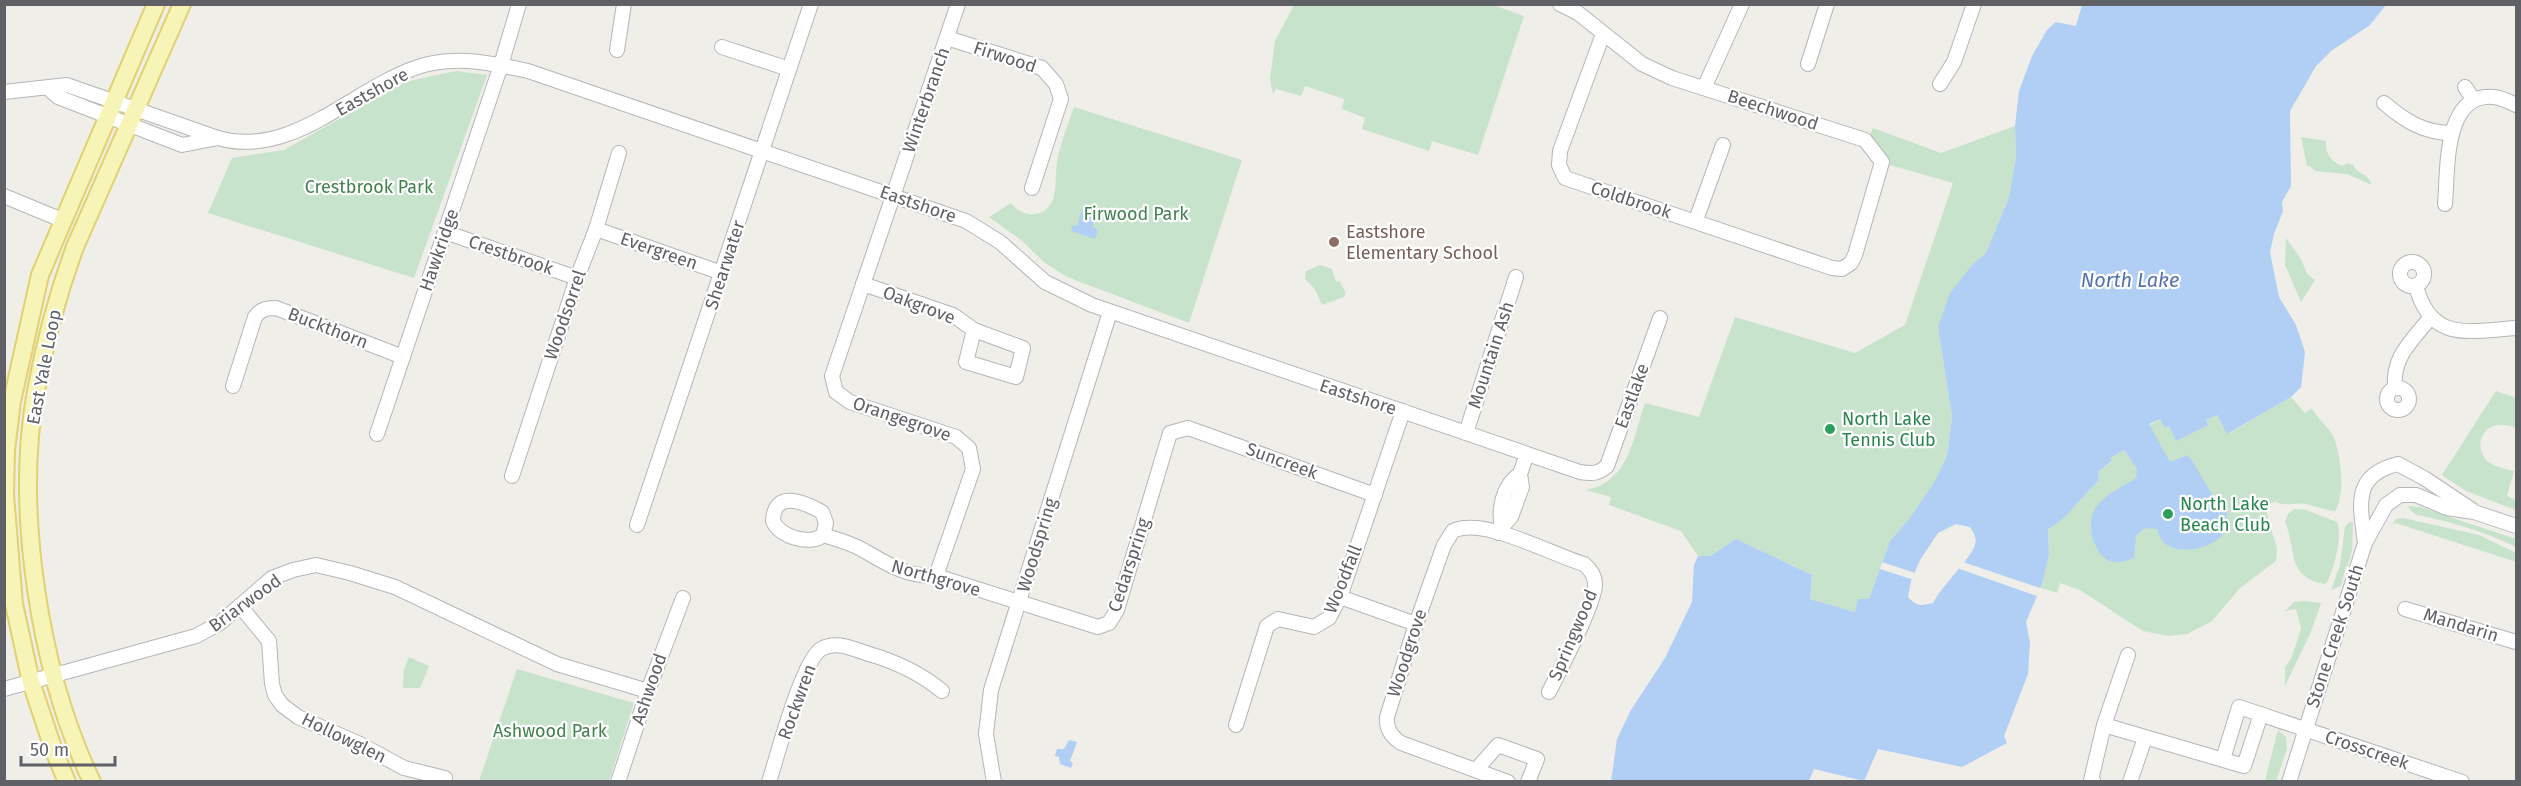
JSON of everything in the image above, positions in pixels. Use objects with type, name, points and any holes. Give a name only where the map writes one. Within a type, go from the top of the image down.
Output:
[{"type":"main road","name":"East Yale Loop","points":[[67,782],[31,682],[14,604],[5,495],[6,450],[12,400],[31,306],[40,275],[156,4]]},
{"type":"main road","name":"East Yale Loop","points":[[92,782],[68,724],[39,610],[32,553],[29,498],[31,434],[36,392],[61,286],[75,247],[182,4]]},
{"type":"street","name":"Hawkridge","points":[[377,434],[501,65],[519,4]]},
{"type":"street","name":"Shearwater","points":[[638,525],[811,4]]},
{"type":"street","name":"Winterbranch","points":[[893,195],[957,4]]},
{"type":"street","name":"Beechwood","points":[[1560,4],[1578,13],[1642,64],[1672,78],[1865,140],[1882,162],[1855,255],[1851,263],[1842,269]]},
{"type":"street","points":[[1704,88],[1742,4]]},
{"type":"street","points":[[1808,64],[1827,4]]},
{"type":"street","points":[[1940,84],[1954,62],[1974,4]]},
{"type":"street","points":[[617,50],[622,5]]},
{"type":"street","name":"Coldbrook","points":[[1603,34],[1560,151],[1561,172],[1565,178],[1696,220],[1832,268],[1842,269]]},
{"type":"street","name":"Firwood","points":[[947,38],[1042,68],[1056,84],[1060,99],[1032,188]]},
{"type":"street","points":[[722,47],[789,69]]},
{"type":"street","name":"Eastshore","points":[[4,92],[67,85],[112,109],[133,117],[218,138],[257,141],[281,136],[328,116],[417,67],[441,62],[477,60],[528,71],[893,195],[977,226],[1000,242],[1045,282],[1110,312],[1580,472],[1600,472]]},
{"type":"street","points":[[2465,87],[2474,100]]},
{"type":"street","points":[[2445,204],[2452,133],[2457,116],[2474,100],[2494,97],[2517,105]]},
{"type":"street","points":[[2384,103],[2402,119],[2426,131],[2452,133]]},
{"type":"street","name":"Eastshore","points":[[133,117],[182,145],[218,138]]},
{"type":"street","points":[[1696,220],[1723,145]]},
{"type":"street","name":"Woodsorrel","points":[[512,476],[577,278],[596,229],[619,153]]},
{"type":"street","name":"Orangegrove","points":[[893,195],[832,376],[836,392],[850,402],[956,437],[964,442],[972,457],[973,469],[936,576]]},
{"type":"street","points":[[4,196],[62,220]]},
{"type":"street","name":"Evergreen","points":[[596,229],[722,273]]},
{"type":"street","name":"Crestbrook","points":[[445,232],[577,278]]},
{"type":"street","name":"Mountain Ash","points":[[1466,433],[1516,277]]},
{"type":"street","name":"Oakgrove","points":[[863,284],[953,315],[974,330]]},
{"type":"street","points":[[2416,286],[2430,318],[2452,331],[2517,328]]},
{"type":"street","name":"Buckthorn","points":[[233,386],[255,317],[261,309],[276,308],[403,357]]},
{"type":"street","name":"Woodspring","points":[[994,782],[986,734],[994,681],[1110,312]]},
{"type":"street","name":"Eastlake","points":[[1600,472],[1607,466],[1660,318]]},
{"type":"street","points":[[2395,388],[2393,371],[2402,354],[2430,318]]},
{"type":"street","name":"Woodfall","points":[[1236,725],[1267,626],[1278,619],[1314,627],[1329,618],[1340,597],[1403,411]]},
{"type":"street","name":"Cedarspring","points":[[1019,603],[1091,626],[1098,627],[1109,623],[1117,610],[1170,433],[1188,428]]},
{"type":"street","name":"Suncreek","points":[[1188,428],[1375,495]]},
{"type":"street","points":[[1501,530],[1499,512],[1509,481],[1520,474],[1527,454]]},
{"type":"street","name":"Stone Creek South","points":[[2365,543],[2361,511],[2363,490],[2368,477],[2380,468],[2398,464],[2424,478],[2474,512]]},
{"type":"street","name":"Stone Creek South","points":[[2289,782],[2365,543],[2386,505],[2400,495],[2416,495],[2447,508],[2474,512],[2517,526]]},
{"type":"street","name":"Woodgrove","points":[[1501,530],[1467,526],[1453,531],[1444,545],[1387,717],[1388,730],[1392,737],[1401,743],[1508,782]]},
{"type":"street","name":"Springwood","points":[[1501,530],[1584,564],[1590,569],[1595,582],[1592,600],[1549,692]]},
{"type":"street","name":"Northgrove","points":[[823,535],[862,550],[893,568],[916,576],[936,576],[1019,603]]},
{"type":"street","name":"Briarwood","points":[[4,689],[196,636],[220,623],[272,578],[316,565],[395,587],[557,664],[648,691]]},
{"type":"street","points":[[1340,597],[1416,624]]},
{"type":"street","name":"Ashwood","points":[[618,782],[648,691],[683,598]]},
{"type":"street","name":"Hollowglen","points":[[240,606],[269,641],[272,684],[275,695],[282,705],[298,717],[360,744],[404,768],[445,778]]},
{"type":"street","name":"Mandarin","points":[[2405,609],[2517,642]]},
{"type":"street","name":"Rockwren","points":[[769,782],[808,665],[821,649],[839,644],[883,658],[923,675],[942,691]]},
{"type":"street","points":[[2094,782],[2091,780],[2104,725],[2128,655]]},
{"type":"street","name":"Crosscreek","points":[[2223,759],[2240,707],[2462,782]]},
{"type":"street","points":[[2104,725],[2244,766],[2261,714]]},
{"type":"street","points":[[2130,782],[2145,738]]},
{"type":"street","points":[[1476,770],[1498,745],[1537,759],[1528,782]]},
{"type":"green space","points":[[1490,4],[1524,16],[1478,155],[1432,141],[1429,151],[1362,129],[1365,118],[1342,109],[1344,99],[1305,86],[1301,96],[1276,89],[1273,94],[1270,79],[1275,41],[1294,5]]},
{"type":"green space","name":"Crestbrook Park","points":[[456,71],[487,75],[414,278],[208,213],[232,158],[284,150],[405,82]]},
{"type":"green space","name":"Firwood Park","points":[[1074,107],[1242,160],[1189,323],[1067,277],[1044,262],[1021,240],[989,217],[1011,203],[1025,214],[1036,214],[1050,206],[1055,191],[1058,157]]},
{"type":"green space","points":[[2015,126],[2016,157],[2009,197],[1986,253],[1972,265],[1938,327],[1952,417],[1947,456],[1935,481],[1909,519],[1890,541],[1869,599],[1855,612],[1810,599],[1812,575],[1736,539],[1710,556],[1698,556],[1681,531],[1609,505],[1611,497],[1586,490],[1601,485],[1621,468],[1632,444],[1645,403],[1699,417],[1735,317],[1855,353],[1905,325],[1953,183],[1890,165],[1870,135],[1873,128],[1941,153]]},
{"type":"green space","points":[[2301,137],[2326,141],[2328,153],[2335,162],[2342,166],[2348,163],[2353,165],[2368,178],[2372,185],[2347,174],[2315,171],[2307,166]]},
{"type":"green space","points":[[2286,238],[2301,259],[2307,274],[2315,280],[2301,302],[2285,265]]},
{"type":"green space","points":[[1320,265],[1332,269],[1336,282],[1339,281],[1346,293],[1344,297],[1322,305],[1315,289],[1305,279],[1306,271]]},
{"type":"green space","points":[[2496,391],[2516,398],[2516,428],[2501,425],[2487,430],[2481,439],[2481,451],[2490,463],[2514,471],[2507,496],[2516,500],[2516,510],[2466,491],[2442,475]]},
{"type":"green space","name":"North Lake Beach Club","points":[[2291,397],[2305,413],[2312,408],[2332,434],[2338,451],[2341,473],[2338,504],[2335,511],[2305,504],[2275,502],[2282,497],[2265,507],[2277,549],[2276,561],[2240,588],[2212,621],[2187,634],[2169,636],[2143,631],[2080,590],[2060,583],[2057,593],[2041,588],[2049,555],[2048,528],[2062,519],[2098,482],[2099,471],[2112,462],[2110,458],[2124,450],[2131,461],[2160,446],[2149,425],[2160,419],[2169,426],[2176,440],[2208,424],[2206,420],[2217,415],[2228,434]]},
{"type":"green space","points":[[2408,506],[2420,507],[2516,539],[2516,547],[2473,529],[2416,514]]},
{"type":"green space","points":[[2294,509],[2306,510],[2337,522],[2339,536],[2337,552],[2325,584],[2304,575],[2298,569],[2285,522],[2288,514]]},
{"type":"green space","points":[[2403,518],[2479,535],[2516,553],[2516,562],[2396,523],[2392,525],[2396,519]]},
{"type":"green space","points":[[2353,522],[2352,550],[2348,565],[2341,586],[2331,590],[2340,565],[2345,527],[2348,523]]},
{"type":"green space","points":[[2294,602],[2321,603],[2310,634],[2285,686],[2285,667],[2291,659],[2301,629],[2296,609],[2285,611]]},
{"type":"green space","points":[[409,657],[429,666],[420,688],[403,688],[404,669]]},
{"type":"green space","name":"Ashwood Park","points":[[517,669],[634,703],[609,781],[479,781]]},
{"type":"green space","points":[[2278,730],[2286,737],[2287,749],[2276,781],[2265,781]]},
{"type":"water","name":"North Lake","points":[[2082,5],[2386,5],[2370,25],[2331,51],[2316,66],[2290,111],[2291,186],[2282,202],[2283,211],[2270,252],[2279,297],[2296,325],[2305,352],[2301,387],[2291,397],[2227,434],[2217,415],[2206,420],[2208,425],[2176,441],[2169,426],[2165,428],[2160,419],[2149,424],[2170,462],[2188,455],[2227,513],[2224,532],[2214,542],[2189,550],[2173,548],[2160,538],[2157,529],[2144,528],[2136,536],[2134,558],[2118,562],[2102,556],[2092,536],[2092,516],[2100,502],[2136,478],[2137,469],[2124,450],[2110,458],[2112,461],[2099,471],[2098,482],[2068,514],[2048,529],[2049,555],[2042,584],[2026,622],[2030,643],[2028,674],[2004,736],[2007,743],[1962,767],[1878,749],[1864,781],[1814,769],[1809,781],[1611,782],[1617,739],[1631,710],[1665,658],[1692,602],[1694,565],[1698,556],[1710,556],[1736,539],[1812,575],[1810,599],[1855,612],[1858,599],[1869,599],[1890,541],[1909,519],[1935,481],[1947,456],[1952,417],[1938,327],[1950,293],[1972,265],[1986,253],[2009,197],[2016,157],[2015,126],[2019,91],[2032,56],[2047,30],[2056,22],[2076,26]],"holes":[[[1956,524],[1970,527],[1976,542],[1968,558],[1933,603],[1920,605],[1914,603],[1908,597],[1911,581],[1920,560],[1938,533]]]},
{"type":"water","points":[[1084,204],[1099,209],[1092,227],[1098,230],[1095,239],[1071,231],[1073,225],[1077,226]]},
{"type":"water","points":[[1069,740],[1077,742],[1070,761],[1073,763],[1071,768],[1060,764],[1059,757],[1055,756],[1057,749],[1064,749]]},
{"type":"pier","points":[[1960,561],[2043,589],[2040,597],[1954,567]]},
{"type":"pier","points":[[1882,562],[1918,572],[1914,580],[1880,569]]},
{"type":"place","name":"Eastshore Elementary School","points":[[1334,242]]},
{"type":"place","name":"North Lake Tennis Club","points":[[1830,429]]},
{"type":"place","name":"North Lake Beach Club","points":[[2168,514]]}]
